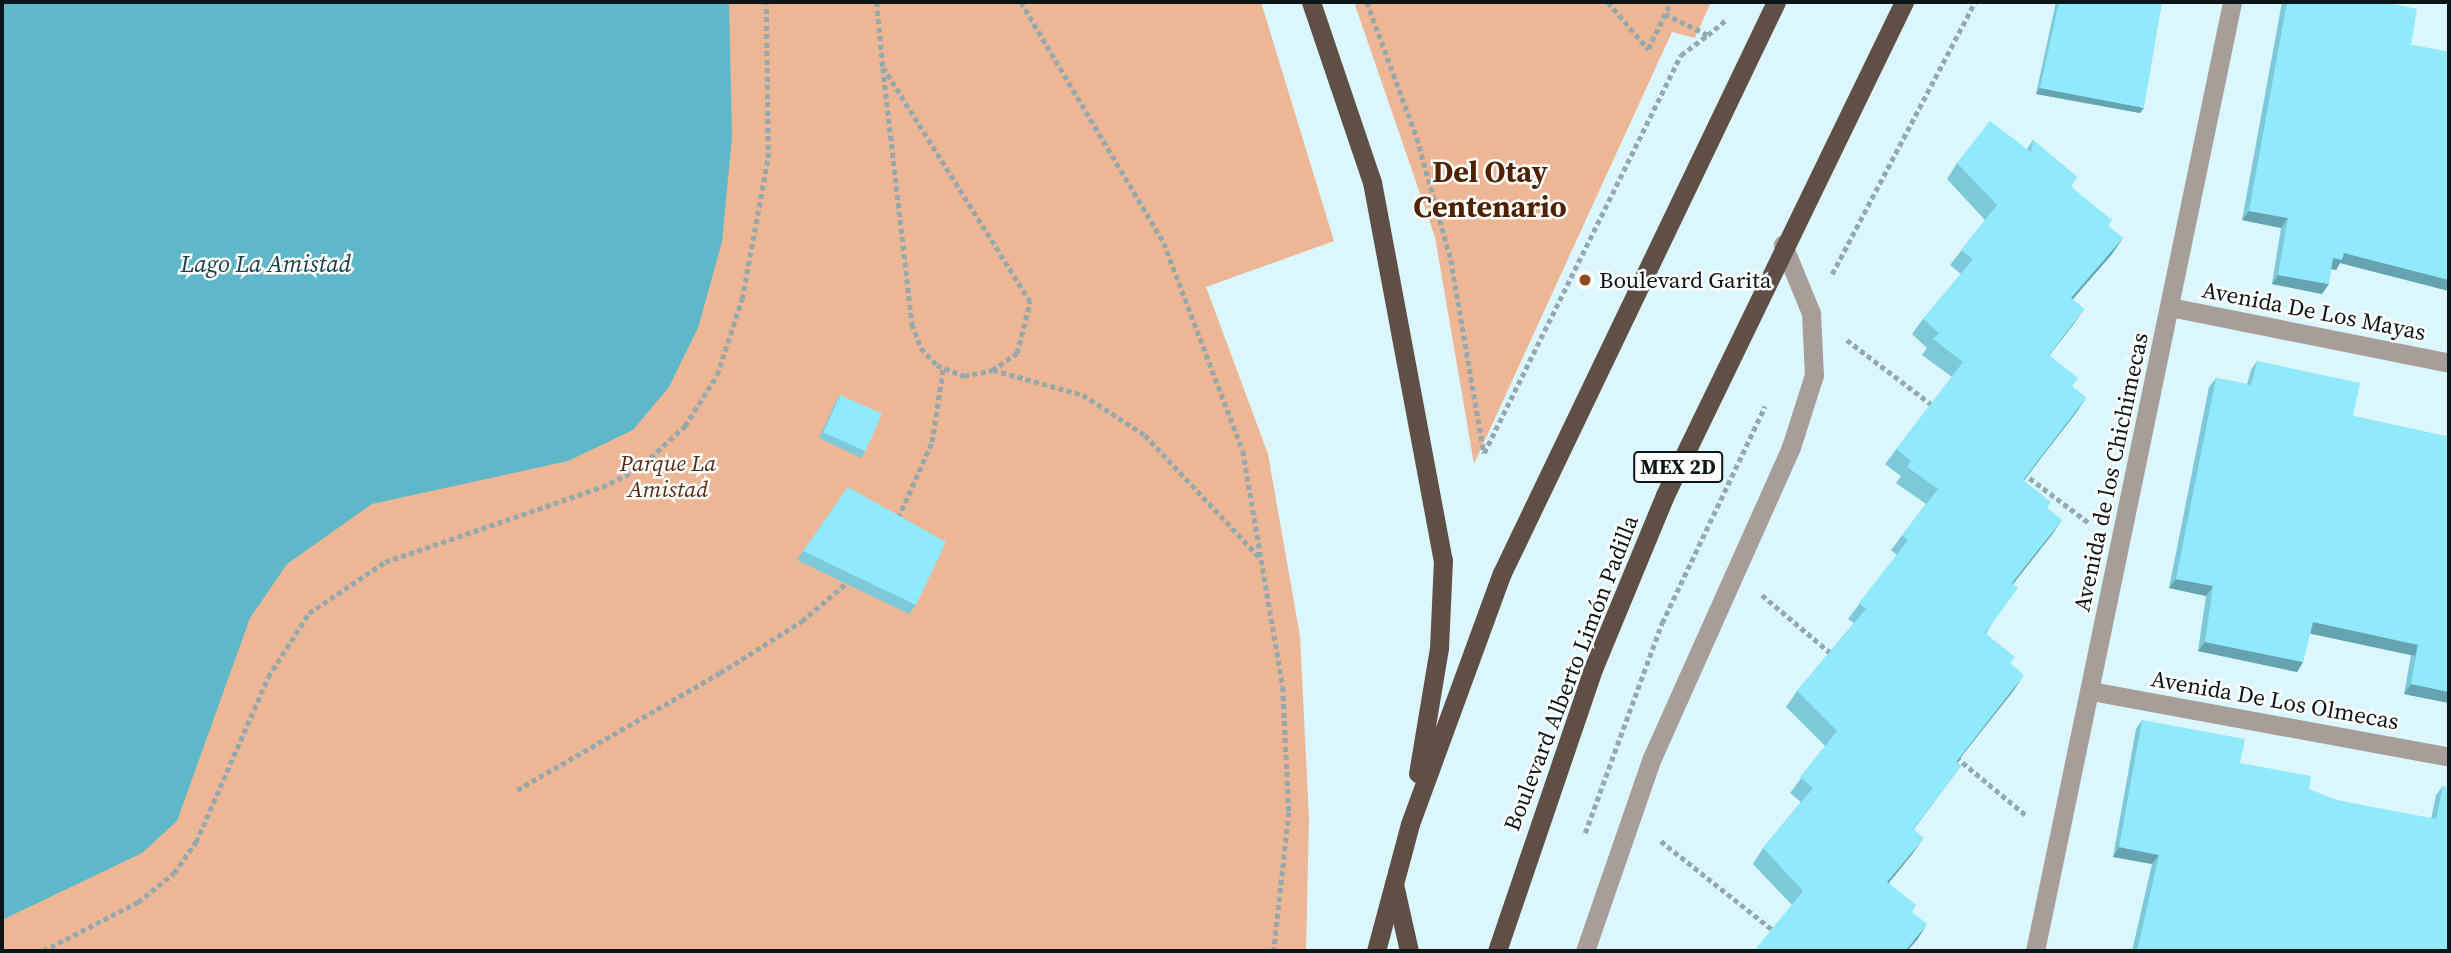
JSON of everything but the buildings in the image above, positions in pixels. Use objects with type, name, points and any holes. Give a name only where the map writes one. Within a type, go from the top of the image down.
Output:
[{"type":"highway","points":[[1311,2],[1372,182],[1443,560],[1439,649],[1410,824]]},
{"type":"highway","points":[[1376,951],[1410,824],[1546,471],[1776,2]]},
{"type":"highway","name":"Boulevard Alberto Limón Padilla","points":[[1497,951],[1594,669],[1665,495],[1783,245],[1904,2]]},
{"type":"highway","points":[[1393,880],[1409,951]]},
{"type":"street","name":"Avenida de los Chichimecas","points":[[2035,951],[2232,2]]},
{"type":"street","points":[[1585,951],[1630,817],[1732,570],[1791,447],[1814,375],[1811,313],[1783,245]]},
{"type":"street","name":"Avenida De Los Mayas","points":[[2169,307],[2449,363]]},
{"type":"street","name":"Avenida De Los Olmecas","points":[[2091,691],[2449,757]]},
{"type":"path","points":[[43,951],[138,902],[174,873],[196,842],[268,677],[309,613],[385,562],[602,487],[638,469],[685,426],[717,375],[743,299],[768,158],[766,2]]},
{"type":"path","points":[[877,2],[883,68],[912,324],[921,348],[943,368],[964,376],[992,370],[1017,353],[1030,302],[883,68]]},
{"type":"path","points":[[1021,2],[1164,243],[1243,451],[1283,687],[1289,812],[1274,951]]},
{"type":"path","points":[[1367,2],[1417,138],[1451,260],[1484,453],[1681,55],[1733,14]]},
{"type":"path","points":[[1608,2],[1648,49],[1671,2]]},
{"type":"path","points":[[1665,14],[1708,34]]},
{"type":"path","points":[[1811,313],[1944,413]]},
{"type":"path","points":[[896,522],[932,442],[943,368]]},
{"type":"path","points":[[992,370],[1083,395],[1145,435],[1261,559]]},
{"type":"path","points":[[2010,463],[2120,547]]},
{"type":"path","points":[[1732,570],[1837,658]]},
{"type":"path","points":[[517,790],[802,621],[859,572]]},
{"type":"path","points":[[1953,755],[2058,842]]},
{"type":"path","points":[[1630,817],[1779,934]]},
{"type":"green space","name":"Parque La Amistad","points":[[2,2],[1261,2],[1334,241],[1206,287],[1268,454],[1300,636],[1309,818],[1306,951],[2,951]]},
{"type":"green space","points":[[1354,2],[1711,2],[1695,38],[1672,32],[1474,464],[1435,237]]},
{"type":"water","name":"Lago La Amistad","points":[[2,2],[729,2],[732,137],[722,242],[698,328],[669,387],[633,430],[568,461],[372,504],[287,564],[250,618],[177,821],[142,853],[2,920]]},
{"type":"place","name":"Boulevard Garita","points":[[1585,280]]},
{"type":"district","name":"Del Otay Centenario","points":[[1490,189]]}]
